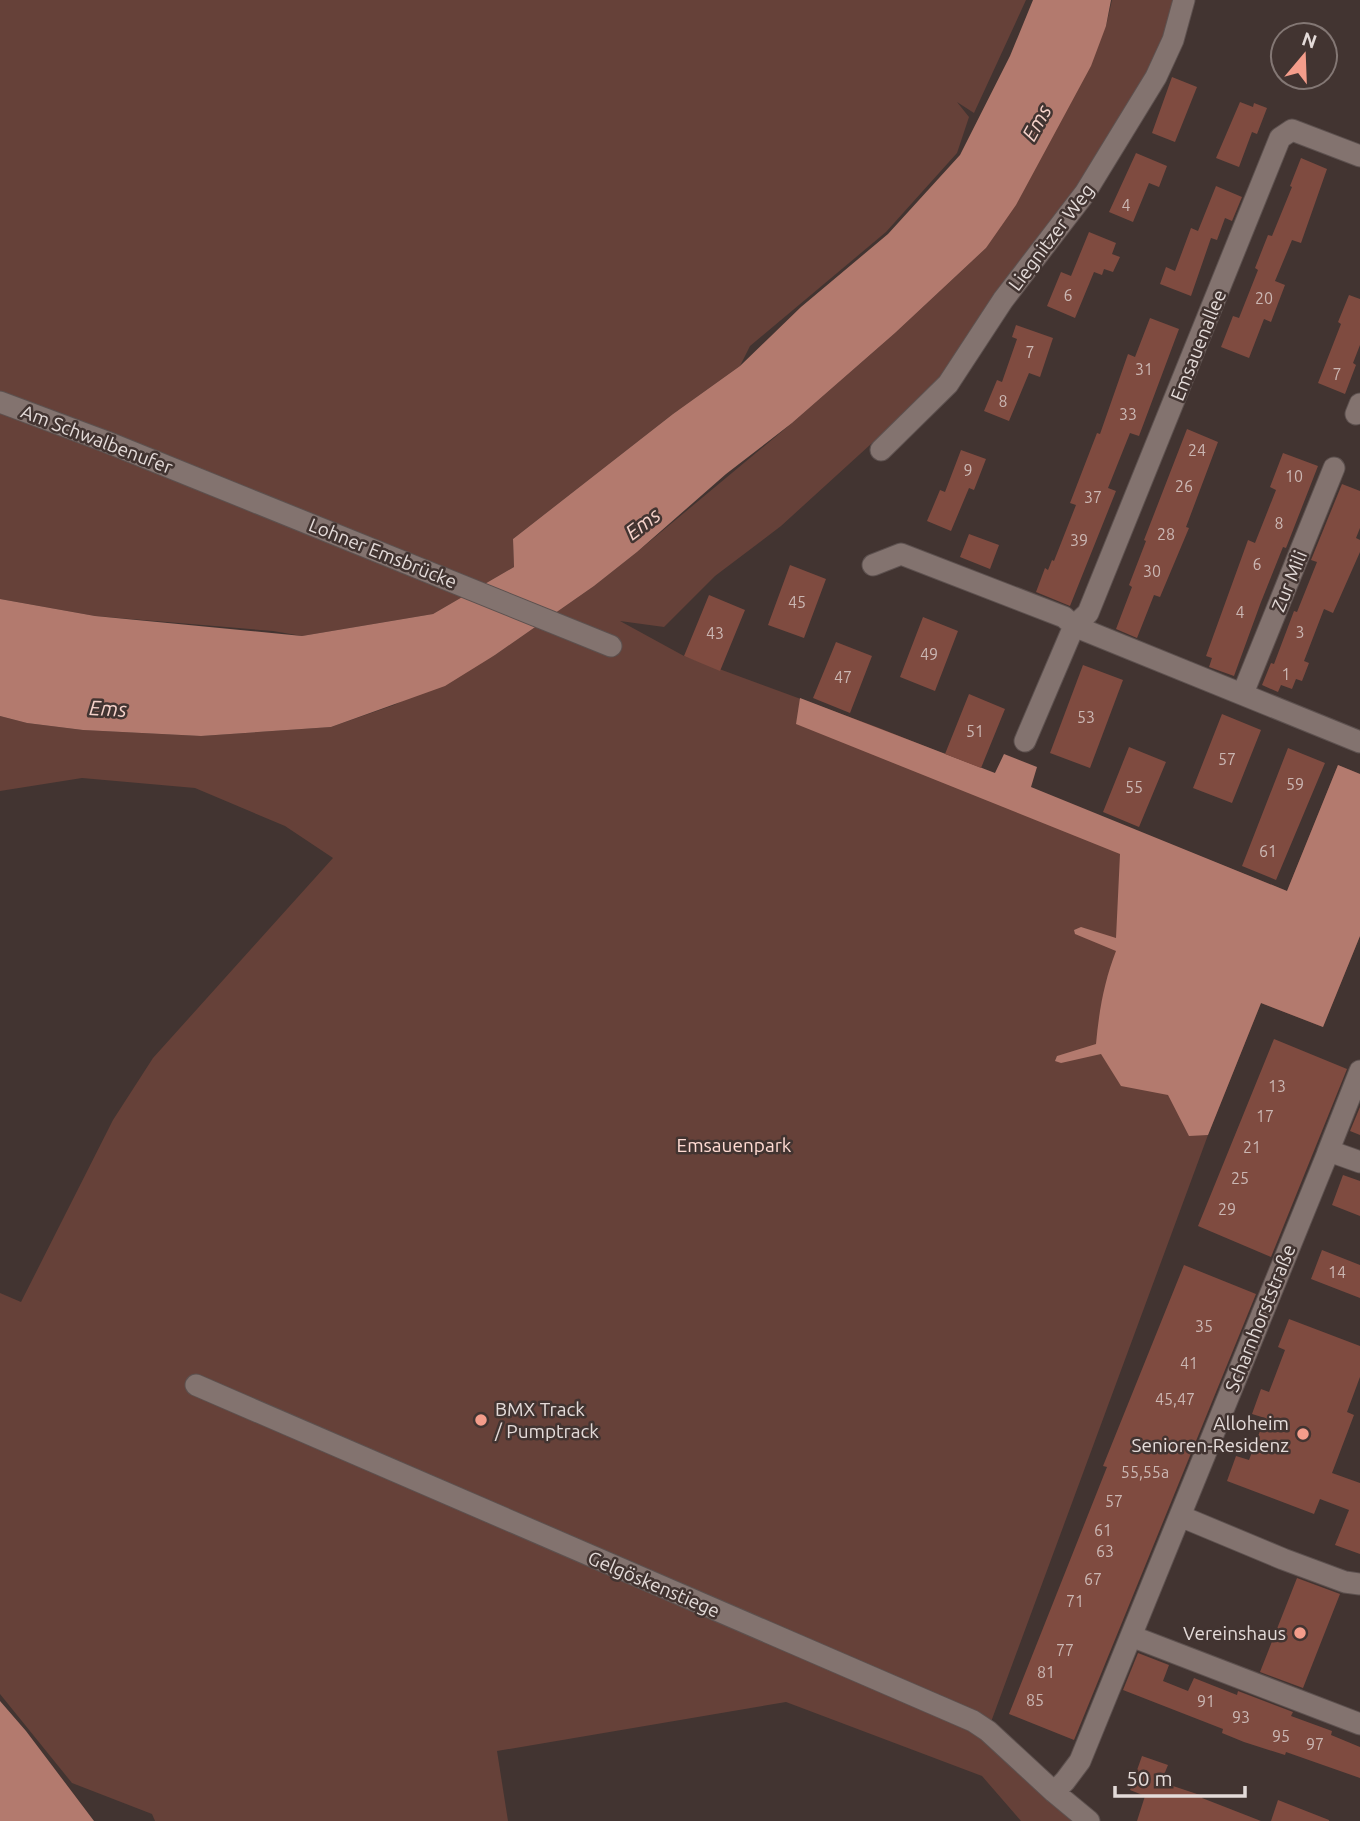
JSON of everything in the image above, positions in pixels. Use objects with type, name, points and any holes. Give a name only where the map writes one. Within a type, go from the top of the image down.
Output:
[{"type":"street","name":"Liegnitzer Weg","points":[[881,450],[948,384],[1003,300],[1085,193],[1156,77],[1173,40],[1184,0]]},
{"type":"street","name":"Emsauenallee","points":[[1073,626],[1088,613],[1280,138],[1292,130],[1360,156]]},
{"type":"street","name":"Am Schwalbenufer","points":[[0,402],[194,478]]},
{"type":"street","name":"Zur Mili","points":[[1243,693],[1334,468]]},
{"type":"street","name":"Lohner Emsbrücke","points":[[194,478],[572,628],[611,646]]},
{"type":"street","points":[[873,565],[901,554],[1064,617],[1073,626],[1243,693],[1360,743]]},
{"type":"street","points":[[1025,741],[1073,626]]},
{"type":"street","name":"Scharnhorststraße","points":[[1054,1792],[1065,1782],[1080,1760],[1360,1071]]},
{"type":"street","points":[[1328,1152],[1360,1162]]},
{"type":"street","name":"Gelgöskenstiege","points":[[196,1385],[973,1721],[988,1731],[1088,1821]]},
{"type":"street","points":[[1180,1516],[1283,1559],[1345,1582],[1360,1584]]},
{"type":"street","points":[[1131,1636],[1360,1724]]},
{"type":"green space","points":[[0,0],[1026,0],[974,113],[957,102],[969,117],[957,153],[886,232],[750,346],[740,366],[673,414],[513,539],[514,567],[433,614],[302,636],[273,631],[95,616],[0,599]]},
{"type":"green space","name":"Emsauenpark","points":[[1112,0],[1178,0],[1168,38],[1083,188],[949,373],[781,526],[715,576],[664,627],[620,621],[684,656],[877,727],[1287,891],[1338,765],[1360,774],[1360,936],[1323,1027],[1261,1003],[1208,1135],[988,1730],[1077,1821],[1021,1821],[982,1776],[786,1702],[497,1751],[508,1821],[155,1821],[152,1814],[72,1783],[0,1694],[0,1293],[21,1302],[113,1120],[153,1058],[333,858],[285,826],[195,788],[82,778],[0,791],[0,716],[27,723],[83,730],[201,736],[331,727],[394,705],[495,655],[594,586],[637,552],[792,423],[895,333],[986,248],[1106,26]]},
{"type":"water","name":"Ems","points":[[1033,0],[1111,0],[1106,26],[1091,66],[1016,205],[986,248],[895,333],[792,423],[726,474],[637,552],[594,586],[495,655],[445,686],[331,727],[201,736],[83,730],[27,723],[0,716],[0,599],[95,616],[302,636],[433,614],[514,567],[513,539],[673,414],[740,366],[801,307],[888,234],[960,155],[1010,56]]},
{"type":"water","points":[[800,698],[995,773],[1004,754],[1037,767],[1031,787],[1287,891],[1338,765],[1360,774],[1360,936],[1323,1027],[1261,1003],[1208,1135],[1189,1136],[1168,1095],[1121,1086],[1101,1054],[1061,1063],[1055,1061],[1057,1056],[1096,1044],[1103,997],[1116,951],[1075,934],[1074,930],[1081,927],[1116,938],[1120,854],[796,724]]},
{"type":"water","points":[[0,1701],[26,1731],[94,1821],[0,1821]]},
{"type":"building","points":[[1172,77],[1197,87],[1175,142],[1152,133]]},
{"type":"building","points":[[1240,102],[1267,108],[1257,134],[1252,132],[1239,167],[1216,158]]},
{"type":"building","points":[[1136,153],[1167,166],[1159,187],[1149,183],[1133,222],[1109,212]]},
{"type":"building","points":[[1301,158],[1327,169],[1301,243],[1292,240],[1275,281],[1285,285],[1271,322],[1264,319],[1249,358],[1221,347],[1233,316],[1239,318],[1258,270],[1255,268],[1268,235],[1272,236]]},
{"type":"building","points":[[1216,186],[1242,197],[1232,221],[1225,218],[1217,240],[1211,238],[1191,296],[1160,284],[1166,267],[1175,271],[1191,228],[1198,231]]},
{"type":"building","points":[[1089,232],[1116,243],[1112,254],[1120,257],[1113,272],[1104,269],[1102,275],[1094,272],[1075,318],[1047,306],[1061,272],[1071,276]]},
{"type":"building","points":[[1349,295],[1360,299],[1360,345],[1345,394],[1318,383]]},
{"type":"building","points":[[1150,318],[1179,329],[1139,436],[1130,433],[1108,488],[1116,491],[1070,606],[1036,592],[1045,568],[1048,570],[1052,560],[1054,561],[1076,505],[1070,503],[1097,433],[1100,434],[1128,354],[1135,357]]},
{"type":"building","points":[[1016,325],[1053,338],[1040,377],[1029,373],[1009,421],[984,411],[997,380],[1002,382],[1017,339],[1012,337]]},
{"type":"building","points":[[1187,429],[1218,442],[1186,527],[1189,528],[1160,597],[1154,595],[1137,638],[1116,629],[1132,587],[1129,585],[1146,541],[1144,540]]},
{"type":"building","points":[[961,450],[986,459],[974,490],[969,488],[951,531],[927,521],[940,490],[945,492]]},
{"type":"building","points":[[1283,453],[1318,466],[1286,548],[1283,547],[1261,602],[1234,676],[1209,667],[1212,658],[1206,656],[1248,540],[1255,543],[1276,490],[1270,487]]},
{"type":"building","points":[[1342,484],[1360,491],[1360,528],[1356,538],[1360,540],[1360,552],[1333,613],[1324,609],[1304,661],[1309,663],[1302,681],[1296,679],[1292,689],[1281,685],[1278,692],[1262,685],[1271,663],[1274,664],[1294,611],[1297,612],[1317,562],[1311,560]]},
{"type":"building","points":[[969,534],[999,545],[990,569],[960,557]]},
{"type":"building","points":[[790,565],[826,579],[804,638],[768,625]]},
{"type":"building","points":[[709,595],[745,610],[720,671],[684,656]]},
{"type":"building","points":[[923,617],[958,631],[935,691],[900,677]]},
{"type":"building","points":[[836,642],[872,656],[850,713],[813,698]]},
{"type":"building","points":[[1083,665],[1123,680],[1090,768],[1050,753]]},
{"type":"building","points":[[969,694],[1005,709],[981,768],[945,754]]},
{"type":"building","points":[[1222,714],[1261,730],[1232,803],[1193,788]]},
{"type":"building","points":[[1129,747],[1166,762],[1139,827],[1103,812]]},
{"type":"building","points":[[1288,748],[1325,763],[1276,880],[1242,866]]},
{"type":"building","points":[[1274,1039],[1347,1069],[1271,1257],[1198,1226]]},
{"type":"building","points":[[1360,1107],[1360,1135],[1350,1131]]},
{"type":"building","points":[[1343,1175],[1360,1181],[1360,1216],[1332,1205]]},
{"type":"building","points":[[1322,1250],[1360,1265],[1360,1298],[1311,1279]]},
{"type":"building","points":[[1184,1265],[1256,1294],[1074,1740],[1009,1714],[1107,1467],[1103,1466]]},
{"type":"building","name":"Alloheim Senioren-Residenz","points":[[1289,1319],[1360,1346],[1360,1377],[1347,1412],[1354,1415],[1332,1473],[1360,1483],[1360,1554],[1335,1545],[1349,1510],[1320,1499],[1314,1514],[1227,1481],[1236,1456],[1249,1460],[1265,1418],[1252,1414],[1261,1389],[1269,1392],[1285,1350],[1278,1347]]},
{"type":"building","name":"Vereinshaus","points":[[1297,1578],[1340,1594],[1303,1688],[1260,1672]]},
{"type":"building","points":[[1138,1653],[1169,1665],[1163,1681],[1188,1691],[1194,1678],[1237,1695],[1238,1691],[1293,1712],[1291,1716],[1332,1731],[1331,1735],[1360,1747],[1360,1778],[1286,1752],[1285,1755],[1244,1742],[1222,1733],[1223,1729],[1123,1690]]},
{"type":"building","points":[[1142,1756],[1168,1765],[1161,1782],[1203,1796],[1202,1798],[1261,1821],[1137,1821],[1145,1796],[1130,1790]]},
{"type":"building","points":[[1278,1800],[1329,1820],[1329,1821],[1271,1821]]},
{"type":"place","name":"BMX Track / Pumptrack","points":[[481,1420]]},
{"type":"place","name":"Alloheim Senioren-Residenz","points":[[1303,1434]]},
{"type":"place","name":"Vereinshaus","points":[[1300,1633]]}]
